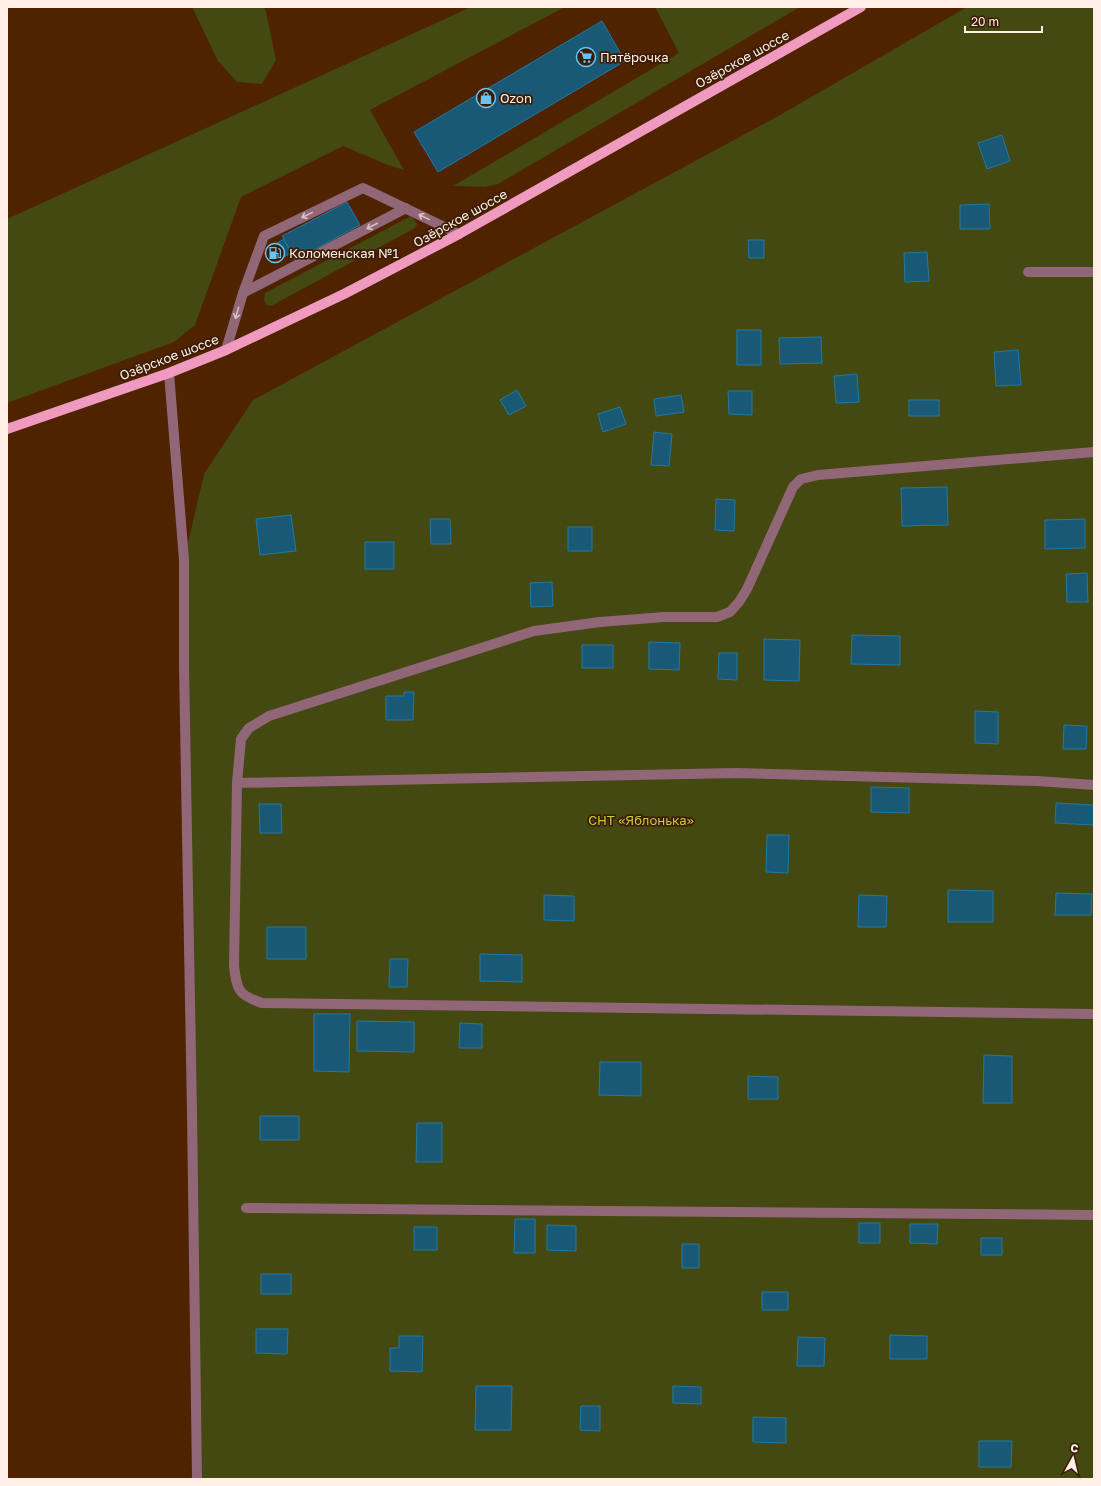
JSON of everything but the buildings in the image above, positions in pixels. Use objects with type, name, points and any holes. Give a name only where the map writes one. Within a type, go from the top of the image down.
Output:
[{"type":"main road","name":"Озёрское шоссе","points":[[7,429],[169,373],[226,350],[344,294],[459,234],[861,7]]},
{"type":"street","points":[[226,350],[243,293],[264,236],[363,188],[459,234]]},
{"type":"street","points":[[243,293],[406,208]]},
{"type":"street","points":[[1028,272],[1094,272]]},
{"type":"street","points":[[169,373],[184,560],[197,1479]]},
{"type":"street","points":[[1094,452],[818,475],[801,479],[793,487],[747,589],[739,602],[730,612],[717,617],[664,617],[600,622],[534,631],[269,716],[249,728],[241,740],[237,783],[234,966],[237,987],[247,998],[262,1003],[1094,1014]]},
{"type":"street","points":[[237,783],[737,773],[1037,781],[1094,785]]},
{"type":"street","points":[[246,1208],[1094,1215]]},
{"type":"green space","points":[[192,7],[264,7],[276,60],[262,84],[237,82],[218,61]]},
{"type":"green space","points":[[471,7],[565,7],[370,110],[404,170],[388,165],[343,146],[241,197],[195,325],[174,342],[7,403],[7,219]]},
{"type":"green space","points":[[655,7],[800,7],[498,184],[485,187],[453,186],[679,53]]},
{"type":"green space","name":"СНТ «Яблонька»","points":[[967,7],[1094,7],[1094,1479],[197,1479],[184,560],[204,474],[253,400],[780,115]]},
{"type":"green space","points":[[411,216],[417,224],[415,228],[271,306],[267,305],[264,301],[265,293]]},
{"type":"place","name":"Пятёрочка","points":[[586,57]]},
{"type":"place","name":"Ozon","points":[[486,98]]},
{"type":"place","name":"Коломенская №1","points":[[275,253]]}]
